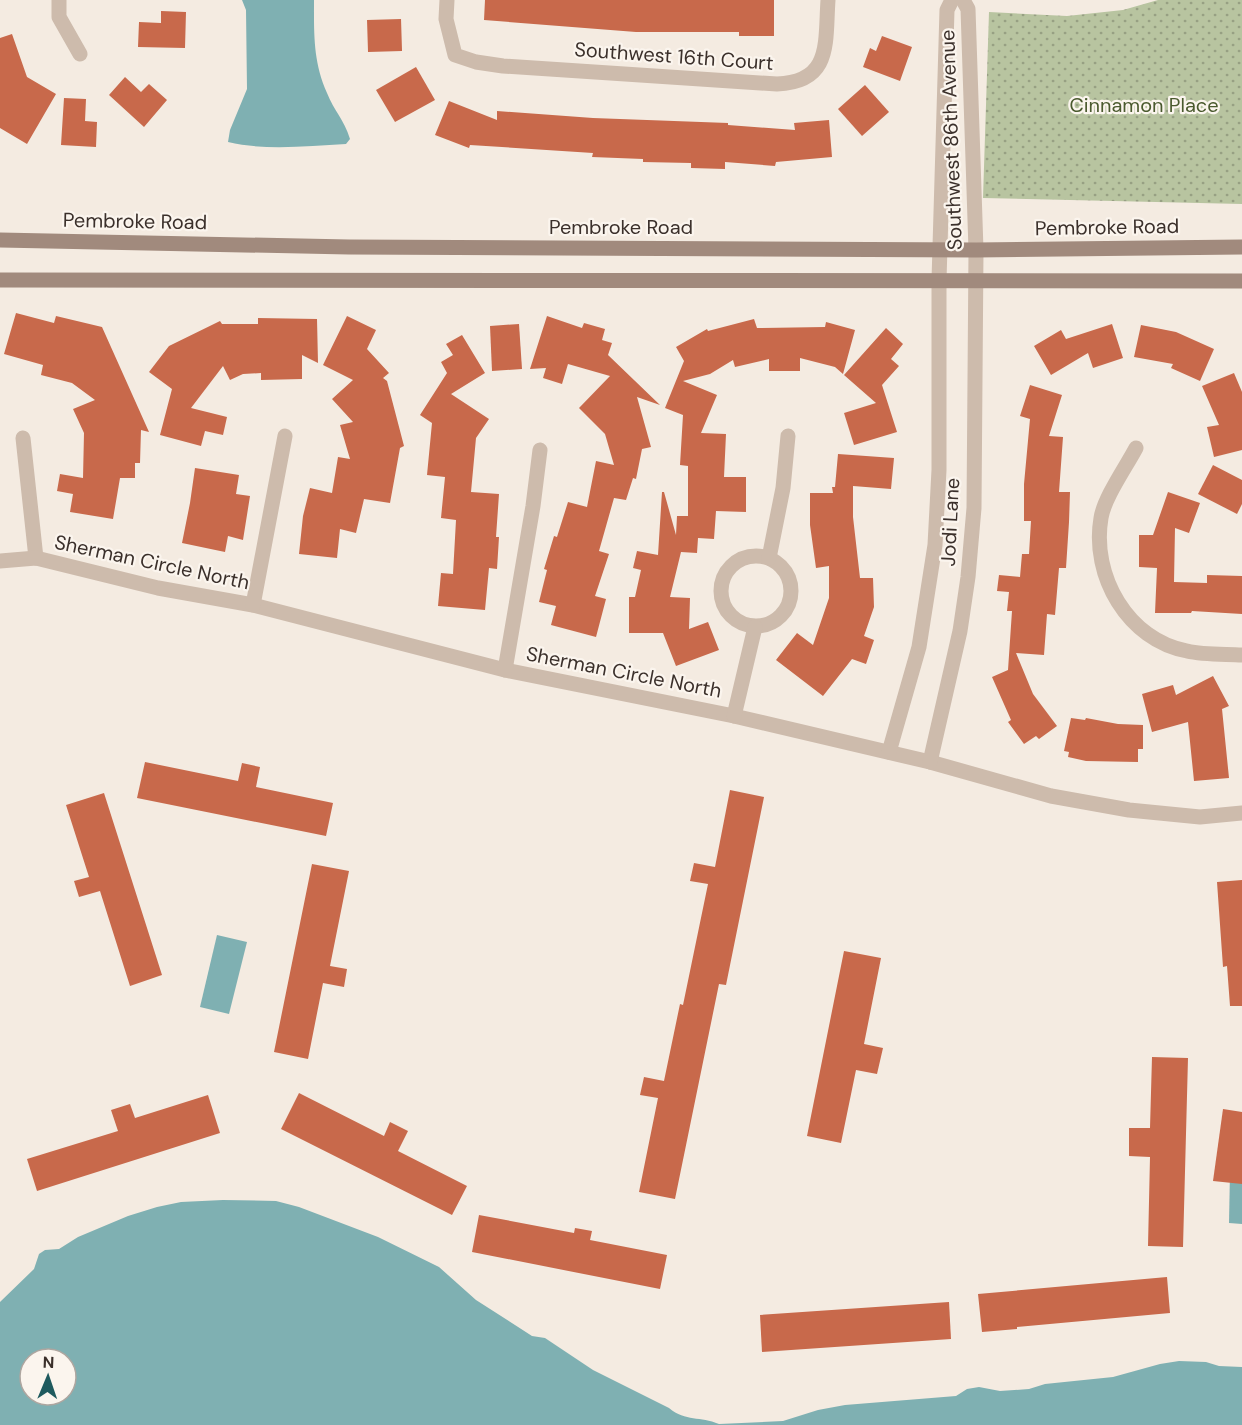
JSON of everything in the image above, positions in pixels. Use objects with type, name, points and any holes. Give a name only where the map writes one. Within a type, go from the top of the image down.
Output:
[{"type":"main road","name":"Pembroke Road","points":[[0,240],[350,247],[940,250],[1242,247]]},
{"type":"main road","points":[[0,280],[1242,281]]},
{"type":"street","points":[[59,0],[59,17],[80,54]]},
{"type":"street","name":"Southwest 16th Court","points":[[447,0],[446,19],[455,55],[476,62],[503,66],[777,84],[795,83],[807,78],[819,65],[825,46],[828,0]]},
{"type":"street","name":"Southwest 86th Avenue","points":[[939,280],[947,10],[952,0]]},
{"type":"street","name":"Southwest 86th Avenue","points":[[963,0],[968,9],[976,280]]},
{"type":"street","name":"Jodi Lane","points":[[889,752],[919,647],[935,545],[939,459],[939,280]]},
{"type":"street","name":"Jodi Lane","points":[[930,762],[960,632],[968,577],[974,508],[976,280]]},
{"type":"street","points":[[253,605],[285,436]]},
{"type":"street","points":[[769,558],[783,488],[788,436]]},
{"type":"street","points":[[23,438],[36,558]]},
{"type":"street","points":[[1136,448],[1101,517],[1100,542],[1103,573],[1113,597],[1128,616],[1154,639],[1186,651],[1242,655]]},
{"type":"street","points":[[505,670],[533,506],[540,450]]},
{"type":"street","points":[[750,556],[769,558],[783,568],[792,590],[785,612],[777,620],[755,627],[744,625],[726,611],[720,589],[729,568],[739,560],[750,556]]},
{"type":"street","name":"Sherman Circle North","points":[[0,561],[36,558],[158,588],[253,605],[505,670],[734,716],[889,752],[1051,796],[1129,810],[1200,817],[1242,813]]},
{"type":"street","points":[[734,716],[755,627]]},
{"type":"green space","name":"Cinnamon Place","points":[[1158,0],[1242,0],[1242,204],[983,198],[989,12],[1067,16],[1123,10]]},
{"type":"water","points":[[242,0],[314,0],[314,36],[319,70],[330,99],[348,132],[350,139],[346,144],[272,147],[228,142],[230,130],[247,89],[246,10]]},
{"type":"water","points":[[217,935],[247,942],[229,1014],[200,1007]]},
{"type":"water","points":[[1230,1171],[1242,1172],[1242,1224],[1229,1223]]},
{"type":"water","points":[[276,1201],[299,1207],[378,1237],[439,1267],[476,1300],[532,1336],[545,1338],[593,1370],[681,1415],[719,1424],[783,1421],[818,1410],[845,1405],[956,1396],[967,1389],[979,1387],[1000,1391],[1029,1389],[1045,1384],[1113,1377],[1179,1361],[1242,1367],[1242,1425],[0,1425],[0,1302],[34,1269],[39,1254],[45,1250],[59,1249],[78,1237],[128,1216],[181,1202]]},
{"type":"building","points":[[485,0],[774,0],[774,36],[739,36],[739,32],[636,32],[484,20]]},
{"type":"building","points":[[161,11],[186,12],[185,48],[138,47],[139,22],[161,23]]},
{"type":"building","points":[[401,19],[402,51],[368,52],[367,20]]},
{"type":"building","points":[[12,34],[27,77],[56,94],[27,144],[0,128],[0,38]]},
{"type":"building","points":[[882,36],[912,47],[900,81],[863,67],[870,48],[876,51]]},
{"type":"building","points":[[416,67],[435,100],[395,122],[376,90]]},
{"type":"building","points":[[125,77],[141,92],[149,84],[167,100],[144,127],[109,95]]},
{"type":"building","points":[[865,85],[889,112],[862,136],[838,109]]},
{"type":"building","points":[[64,98],[86,99],[85,121],[97,122],[96,147],[61,145]]},
{"type":"building","points":[[449,101],[497,120],[497,111],[593,118],[728,123],[728,125],[795,130],[794,123],[829,120],[832,157],[776,162],[775,166],[725,162],[725,169],[691,168],[691,163],[643,162],[643,159],[592,157],[593,153],[470,145],[469,148],[435,135]]},
{"type":"building","points":[[16,313],[54,323],[56,316],[102,327],[149,432],[141,430],[140,463],[135,463],[135,478],[120,478],[113,519],[70,512],[73,494],[57,491],[60,474],[83,478],[84,433],[73,409],[95,400],[72,383],[41,375],[43,365],[4,354]]},
{"type":"building","points":[[347,316],[376,330],[367,349],[389,373],[383,378],[387,381],[404,446],[400,448],[390,503],[364,499],[356,533],[340,529],[337,558],[299,554],[303,516],[310,488],[332,493],[338,457],[350,459],[340,425],[353,422],[332,399],[353,380],[323,365]]},
{"type":"building","points":[[547,316],[582,328],[584,323],[605,329],[602,340],[612,343],[608,355],[660,405],[637,397],[651,447],[642,449],[636,479],[633,478],[626,500],[614,498],[599,551],[609,554],[595,596],[606,599],[596,637],[551,625],[556,606],[539,602],[547,570],[544,569],[568,502],[587,507],[596,461],[614,465],[605,434],[579,408],[610,376],[568,364],[562,384],[543,378],[546,368],[530,369]]},
{"type":"building","points":[[258,318],[317,319],[318,363],[302,355],[302,379],[261,380],[261,373],[243,374],[230,380],[223,366],[191,408],[227,417],[223,435],[205,431],[201,446],[160,435],[172,389],[149,372],[169,346],[220,321],[222,324],[258,324]]},
{"type":"building","points":[[754,319],[757,328],[825,327],[826,322],[855,330],[843,374],[835,367],[800,358],[800,371],[769,371],[769,359],[735,367],[733,360],[710,374],[683,381],[717,395],[701,433],[726,434],[724,477],[746,477],[746,512],[716,511],[714,539],[698,538],[697,553],[681,552],[670,597],[690,598],[689,629],[708,622],[719,650],[676,666],[663,633],[629,633],[629,597],[635,597],[641,570],[633,568],[637,551],[658,555],[662,492],[664,492],[676,535],[677,516],[688,516],[688,466],[680,465],[683,415],[665,408],[684,361],[676,347],[707,329],[708,331]]},
{"type":"building","points":[[519,324],[522,369],[492,371],[490,326]]},
{"type":"building","points":[[1112,324],[1123,358],[1093,368],[1088,353],[1051,375],[1034,346],[1061,330],[1066,339]]},
{"type":"building","points":[[1141,325],[1176,332],[1214,349],[1200,381],[1171,368],[1173,364],[1134,357]]},
{"type":"building","points":[[886,328],[903,344],[891,359],[899,366],[882,385],[897,432],[854,445],[844,413],[876,403],[844,375]]},
{"type":"building","points":[[462,335],[485,373],[451,394],[489,419],[476,438],[471,492],[499,494],[496,537],[499,537],[497,569],[489,568],[485,610],[438,606],[441,573],[453,574],[456,520],[441,518],[445,477],[427,475],[432,423],[420,415],[447,373],[441,362],[453,355],[446,344]]},
{"type":"building","points":[[1234,373],[1242,392],[1242,450],[1214,457],[1207,427],[1219,425],[1202,386]]},
{"type":"building","points":[[1030,385],[1062,395],[1049,436],[1063,437],[1059,492],[1070,492],[1066,568],[1059,568],[1055,615],[1047,614],[1044,655],[1016,653],[1033,694],[1057,726],[1039,739],[1036,736],[1024,744],[1008,722],[1011,720],[992,677],[1008,670],[1012,611],[1007,611],[1009,592],[997,591],[999,575],[1020,577],[1022,554],[1029,554],[1031,521],[1024,521],[1024,484],[1030,419],[1020,416]]},
{"type":"building","points":[[838,454],[894,458],[891,489],[853,486],[853,517],[860,578],[873,578],[874,607],[864,636],[874,640],[866,664],[852,659],[823,696],[776,660],[797,633],[813,645],[829,598],[829,566],[816,568],[810,525],[810,493],[833,493]]},
{"type":"building","points":[[1213,465],[1242,480],[1242,504],[1237,514],[1198,494]]},
{"type":"building","points":[[195,468],[239,475],[236,494],[250,496],[243,540],[228,536],[225,552],[182,543]]},
{"type":"building","points":[[1168,492],[1200,503],[1189,533],[1175,528],[1174,582],[1207,583],[1207,575],[1242,576],[1242,614],[1192,611],[1191,613],[1155,613],[1157,568],[1139,567],[1139,535],[1153,535]]},
{"type":"building","points":[[1213,676],[1229,706],[1222,709],[1229,778],[1194,781],[1188,722],[1152,732],[1142,694],[1173,685],[1176,695]]},
{"type":"building","points":[[1071,718],[1143,725],[1143,749],[1138,749],[1138,762],[1086,761],[1068,757],[1069,752],[1064,751]]},
{"type":"building","points":[[145,762],[238,781],[242,763],[260,767],[256,787],[333,803],[326,836],[137,798]]},
{"type":"building","points":[[730,790],[764,797],[726,985],[719,984],[675,1199],[639,1192],[658,1098],[640,1095],[644,1077],[664,1081],[680,1004],[683,1005],[708,884],[690,881],[694,863],[715,867]]},
{"type":"building","points":[[104,793],[162,975],[130,986],[100,891],[79,897],[74,881],[89,877],[66,805]]},
{"type":"building","points":[[312,864],[349,871],[330,966],[347,969],[344,987],[323,983],[308,1059],[274,1052]]},
{"type":"building","points":[[1242,880],[1242,1006],[1230,1006],[1227,966],[1223,967],[1217,882]]},
{"type":"building","points":[[844,951],[881,958],[864,1044],[883,1048],[877,1074],[856,1070],[841,1143],[807,1136]]},
{"type":"building","points":[[1152,1057],[1188,1058],[1183,1247],[1148,1246],[1150,1157],[1129,1156],[1129,1128],[1150,1128]]},
{"type":"building","points":[[299,1093],[384,1136],[390,1122],[408,1131],[398,1151],[467,1186],[452,1215],[281,1129]]},
{"type":"building","points":[[208,1095],[220,1133],[37,1191],[27,1159],[118,1131],[111,1110],[130,1104],[135,1118]]},
{"type":"building","points":[[1223,1109],[1242,1112],[1242,1184],[1213,1181]]},
{"type":"building","points":[[479,1215],[574,1233],[575,1228],[592,1231],[590,1240],[667,1255],[660,1289],[472,1252]]},
{"type":"building","points":[[1167,1277],[1170,1313],[982,1332],[978,1294]]},
{"type":"building","points":[[949,1302],[951,1339],[762,1352],[760,1315]]}]
